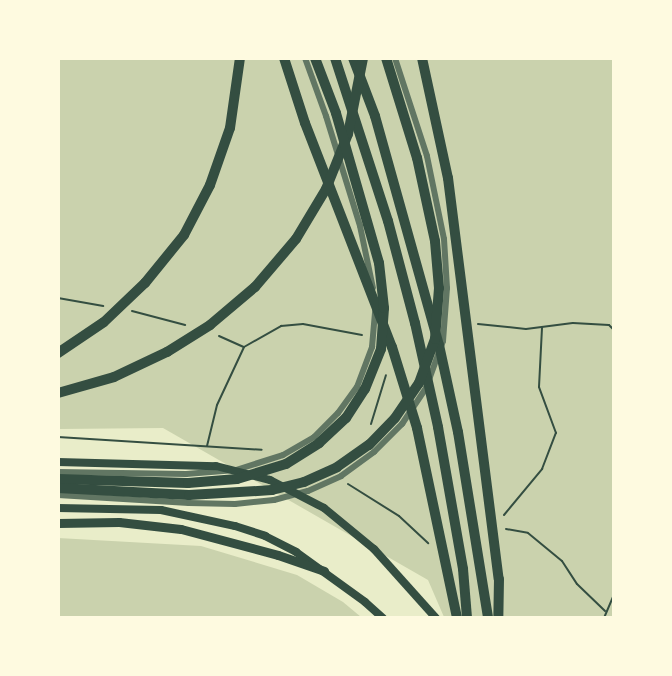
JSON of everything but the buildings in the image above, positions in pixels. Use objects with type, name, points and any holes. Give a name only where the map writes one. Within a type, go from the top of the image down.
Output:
[{"type":"highway","points":[[58,352],[104,322],[146,283],[184,235],[210,185],[230,128],[240,58]]},
{"type":"highway","points":[[284,58],[305,123],[392,347],[417,428],[457,618]]},
{"type":"highway","points":[[58,479],[188,483],[237,479],[286,464],[319,443],[346,418],[365,389],[381,349],[384,308],[379,263],[336,113],[315,58]]},
{"type":"highway","points":[[335,58],[388,221],[415,323],[438,427],[463,569],[467,618]]},
{"type":"highway","points":[[353,58],[375,116],[439,345],[458,432],[488,618]]},
{"type":"highway","points":[[58,393],[114,377],[167,352],[210,325],[255,287],[296,239],[326,189],[348,134],[363,58]]},
{"type":"highway","points":[[58,488],[189,495],[272,490],[304,482],[337,467],[369,445],[395,418],[419,383],[435,339],[439,288],[435,241],[417,158],[386,58]]},
{"type":"highway","points":[[422,58],[447,178],[499,579],[498,618]]},
{"type":"main road","points":[[58,462],[216,466],[270,480],[324,508],[374,549],[436,618]]},
{"type":"main road","points":[[58,508],[161,510],[235,526],[265,536],[296,552],[324,571],[383,618]]},
{"type":"main road","points":[[58,523],[151,524],[230,541],[324,571]]},
{"type":"street","points":[[58,472],[186,474],[236,470],[283,455],[314,437],[338,412],[357,387],[372,347],[375,314],[371,272],[360,225],[330,127],[304,58]]},
{"type":"street","points":[[58,495],[189,503],[235,504],[274,500],[308,491],[341,476],[374,452],[402,424],[426,388],[443,341],[447,288],[444,239],[427,156],[395,58]]},
{"type":"path","points":[[58,298],[103,306]]},
{"type":"path","points":[[126,310],[189,326]]},
{"type":"path","points":[[469,323],[526,329],[573,323],[609,325],[614,330]]},
{"type":"path","points":[[207,446],[217,405],[244,347],[281,326],[303,324],[363,335]]},
{"type":"path","points":[[500,519],[542,469],[556,433],[539,387],[542,327]]},
{"type":"path","points":[[218,335],[244,347]]},
{"type":"path","points":[[367,434],[387,372]]},
{"type":"path","points":[[58,437],[268,450]]},
{"type":"path","points":[[340,480],[399,516],[429,544]]},
{"type":"path","points":[[506,529],[528,533],[562,561],[577,584],[605,611]]},
{"type":"path","points":[[604,618],[614,594]]},
{"type":"green space","points":[[58,59],[613,59],[613,617],[444,617],[428,580],[163,428],[59,429]]},
{"type":"green space","points":[[58,538],[201,546],[297,575],[343,602],[361,617],[59,617]]}]
